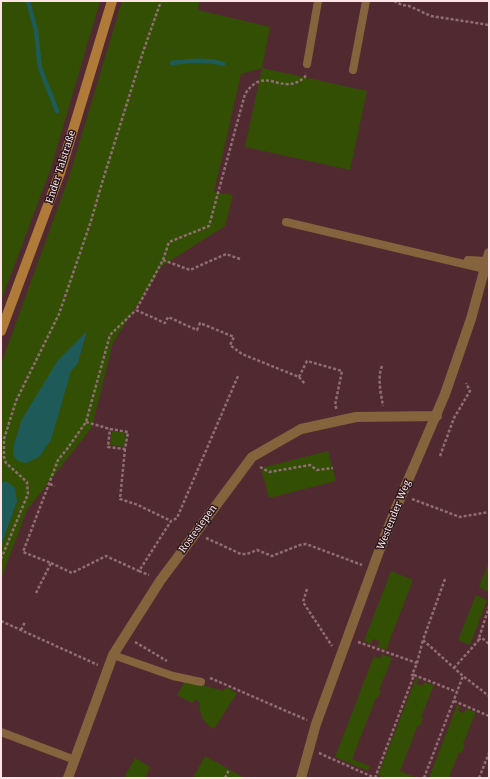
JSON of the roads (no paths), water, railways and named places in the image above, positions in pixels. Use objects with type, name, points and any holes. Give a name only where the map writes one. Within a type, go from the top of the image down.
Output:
[{"type":"main road","name":"Ender Talstraße","points":[[1,331],[60,173],[112,1]]},
{"type":"street","name":"Westender Weg","points":[[301,778],[316,724],[373,570],[402,495],[437,416],[445,394],[468,327],[487,261]]},
{"type":"street","name":"Rostesiepen","points":[[68,778],[113,655],[150,596],[194,533],[252,456],[301,429],[341,420],[356,417],[437,416]]},
{"type":"lane","points":[[307,64],[318,1]]},
{"type":"lane","points":[[353,70],[366,1]]},
{"type":"lane","points":[[286,222],[487,261]]},
{"type":"lane","points":[[468,260],[487,261]]},
{"type":"lane","points":[[113,655],[173,676],[203,679]]},
{"type":"lane","points":[[1,732],[75,760]]},
{"type":"water","points":[[87,331],[78,363],[71,371],[51,440],[39,457],[26,463],[18,461],[13,455],[14,444],[22,419],[58,360]]},
{"type":"water","points":[[6,481],[15,488],[17,501],[1,547],[1,483]]},
{"type":"waterway","points":[[28,1],[36,31],[40,68],[57,111]]},
{"type":"waterway","points":[[172,63],[204,61],[223,64]]}]
